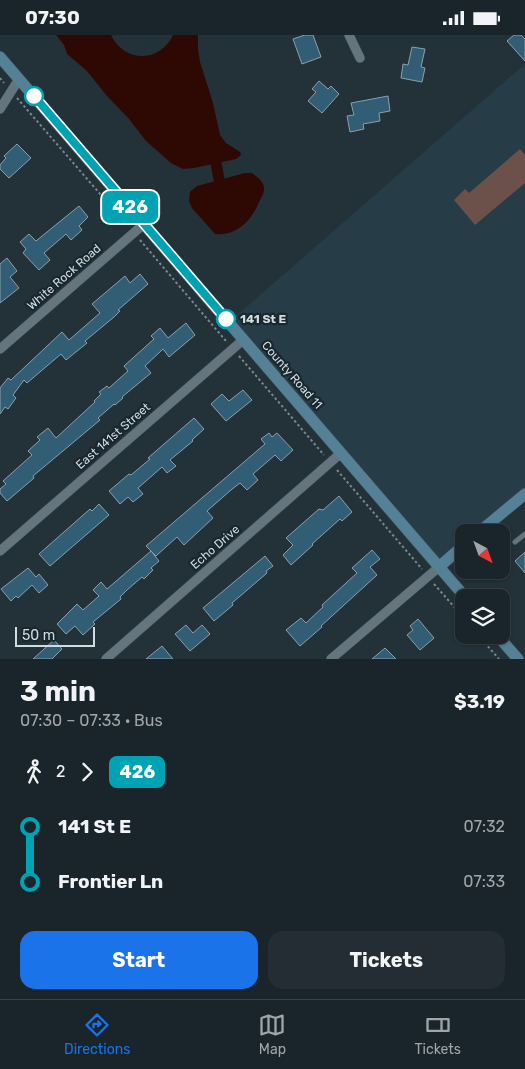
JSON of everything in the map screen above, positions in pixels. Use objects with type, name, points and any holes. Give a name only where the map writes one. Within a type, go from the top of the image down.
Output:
[{"type":"street","points":[[349,35],[360,57]]},
{"type":"street","name":"County Road 11","points":[[0,57],[458,589]]},
{"type":"street","points":[[0,109],[19,79]]},
{"type":"street","name":"White Rock Road","points":[[0,349],[144,224]]},
{"type":"street","name":"East 141st Street","points":[[0,551],[243,339]]},
{"type":"street","name":"Echo Drive","points":[[106,659],[341,453]]},
{"type":"street","points":[[489,524],[525,495]]},
{"type":"street","points":[[331,659],[455,553]]},
{"type":"street","points":[[505,644],[518,659]]},
{"type":"lane","points":[[515,542],[525,534]]},
{"type":"path","points":[[486,644],[499,659]]},
{"type":"shaded area","points":[[56,35],[111,35],[124,51],[142,56],[160,51],[173,35],[198,35],[200,62],[213,103],[220,135],[226,143],[240,152],[241,155],[236,159],[194,168],[183,169],[171,163],[146,141],[87,71],[67,54],[64,45]]},
{"type":"shaded area","points":[[525,64],[525,494],[488,524],[455,524],[455,553],[439,567],[229,322]]},
{"type":"shaded area","points":[[520,149],[525,155],[525,183],[475,225],[454,200],[465,189],[469,193]]},
{"type":"shaded area","points":[[245,173],[252,173],[261,181],[264,187],[256,209],[248,221],[236,230],[230,233],[215,234],[192,208],[189,201],[190,192],[197,186]]},
{"type":"building","points":[[305,35],[313,35],[321,57],[302,64],[293,39]]},
{"type":"building","points":[[514,35],[521,35],[525,39],[525,61],[507,41]]},
{"type":"building","points":[[412,47],[425,49],[421,67],[425,68],[422,82],[401,78],[403,64],[408,65]]},
{"type":"building","points":[[319,81],[328,89],[331,86],[339,94],[322,113],[308,101],[316,92],[312,89]]},
{"type":"building","points":[[388,96],[390,111],[379,113],[380,121],[363,124],[364,129],[350,132],[347,116],[354,115],[351,103]]},
{"type":"building","points":[[17,144],[31,158],[9,178],[0,169],[0,165],[6,158],[4,156]]},
{"type":"building","points":[[79,206],[88,217],[79,226],[82,230],[71,240],[66,234],[44,253],[50,260],[39,270],[23,253],[26,249],[20,242],[29,234],[36,241]]},
{"type":"building","points":[[7,258],[17,271],[10,277],[19,288],[0,303],[0,264]]},
{"type":"building","points":[[140,274],[148,284],[118,310],[120,311],[114,317],[85,341],[87,343],[66,360],[61,354],[27,383],[24,380],[13,395],[16,398],[8,409],[5,407],[0,414],[0,388],[8,378],[11,380],[62,332],[69,340],[100,313],[92,304],[125,276],[130,283]]},
{"type":"building","points":[[186,323],[195,335],[169,357],[163,349],[145,366],[151,373],[98,418],[100,420],[33,476],[34,478],[7,501],[0,493],[0,489],[6,484],[3,481],[32,455],[28,451],[40,440],[37,437],[48,428],[56,438],[95,402],[101,394],[99,392],[107,386],[109,388],[128,371],[124,366],[154,339],[151,336],[160,328],[168,338]]},
{"type":"building","points":[[243,390],[252,400],[226,421],[211,404],[222,394],[229,401]]},
{"type":"building","points":[[194,418],[204,429],[170,460],[176,466],[167,473],[162,467],[138,488],[143,494],[133,502],[128,497],[120,504],[109,491],[150,459],[148,458]]},
{"type":"building","points":[[269,433],[272,437],[277,433],[293,450],[281,461],[275,455],[253,474],[258,480],[247,490],[240,483],[231,490],[207,511],[213,518],[184,545],[177,537],[156,556],[146,546],[265,444],[261,439]]},
{"type":"building","points":[[339,496],[352,512],[342,521],[340,519],[291,565],[283,555],[293,545],[286,538],[319,509],[323,510]]},
{"type":"building","points":[[99,504],[109,515],[50,566],[39,554],[90,509],[92,511]]},
{"type":"building","points":[[372,550],[380,559],[370,567],[377,575],[300,646],[286,630],[301,618],[306,623],[323,607],[322,605],[357,573],[352,568]]},
{"type":"building","points":[[151,551],[159,561],[151,568],[153,570],[144,579],[142,577],[127,590],[120,597],[121,599],[93,622],[95,624],[83,635],[75,626],[66,634],[57,624],[77,604],[83,610],[99,596],[93,590],[101,582],[107,589]]},
{"type":"building","points":[[525,552],[525,573],[515,561]]},
{"type":"building","points":[[265,556],[273,566],[214,621],[203,608]]},
{"type":"building","points":[[28,568],[36,577],[39,574],[48,585],[39,593],[32,585],[18,598],[16,596],[11,601],[1,589]]},
{"type":"building","points":[[418,619],[434,638],[420,650],[407,635],[413,630],[410,626]]},
{"type":"building","points":[[186,625],[193,633],[202,625],[210,634],[190,651],[175,634]]},
{"type":"building","points":[[54,640],[62,649],[52,659],[33,659]]},
{"type":"building","points":[[162,646],[173,659],[146,659]]},
{"type":"building","points":[[385,648],[396,659],[372,659]]},
{"type":"waterway","points":[[216,163],[219,179]]},
{"type":"bus line","name":"426","points":[[34,96],[226,319]]},
{"type":"place","name":"141 St E","points":[[226,319]]}]
